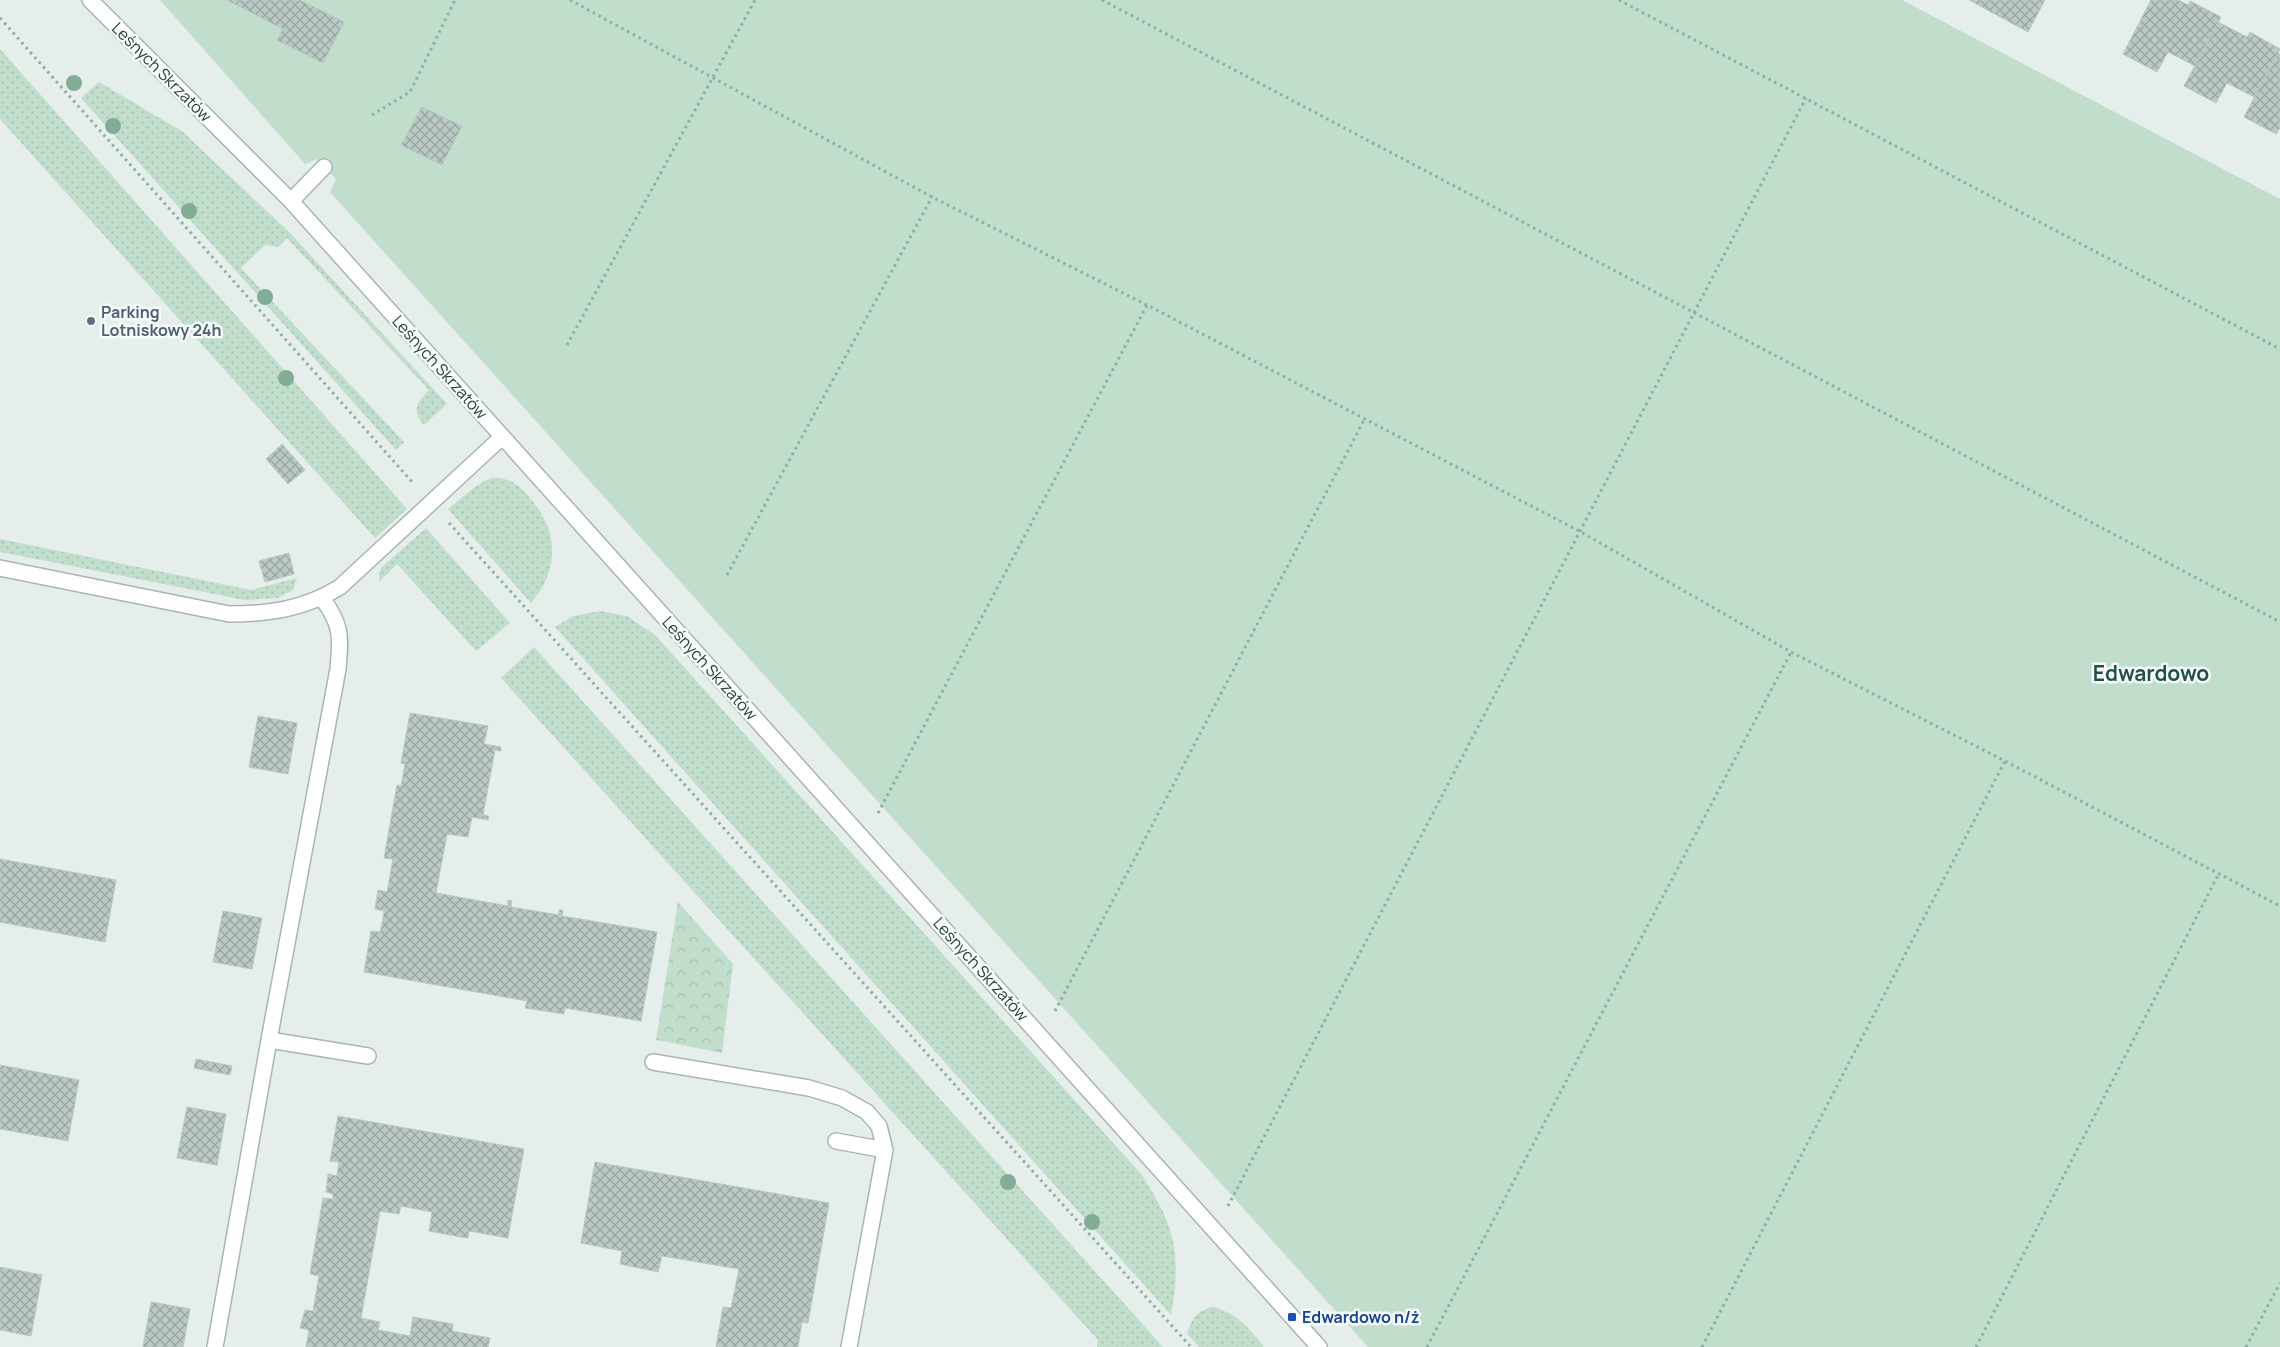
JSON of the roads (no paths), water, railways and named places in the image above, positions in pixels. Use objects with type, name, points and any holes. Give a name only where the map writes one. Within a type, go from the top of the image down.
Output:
[{"type":"street","name":"Leśnych Skrzatów","points":[[90,0],[291,201],[1319,1347]]},
{"type":"street","points":[[291,201],[324,167]]},
{"type":"street","points":[[0,568],[229,614],[260,614],[292,608],[322,598],[346,581],[502,437]]},
{"type":"street","points":[[215,1347],[269,1040],[338,669],[341,635],[334,614],[322,598]]},
{"type":"street","points":[[269,1040],[368,1056]]},
{"type":"street","points":[[652,1062],[809,1088],[842,1098],[867,1112],[879,1126],[885,1150],[849,1347]]},
{"type":"street","points":[[836,1141],[885,1150]]},
{"type":"place","name":"Parking Lotniskowy 24h","points":[[91,321]]},
{"type":"place","name":"Edwardowo n/ż","points":[[1292,1317]]},
{"type":"district","name":"Edwardowo","points":[[2151,674]]}]
